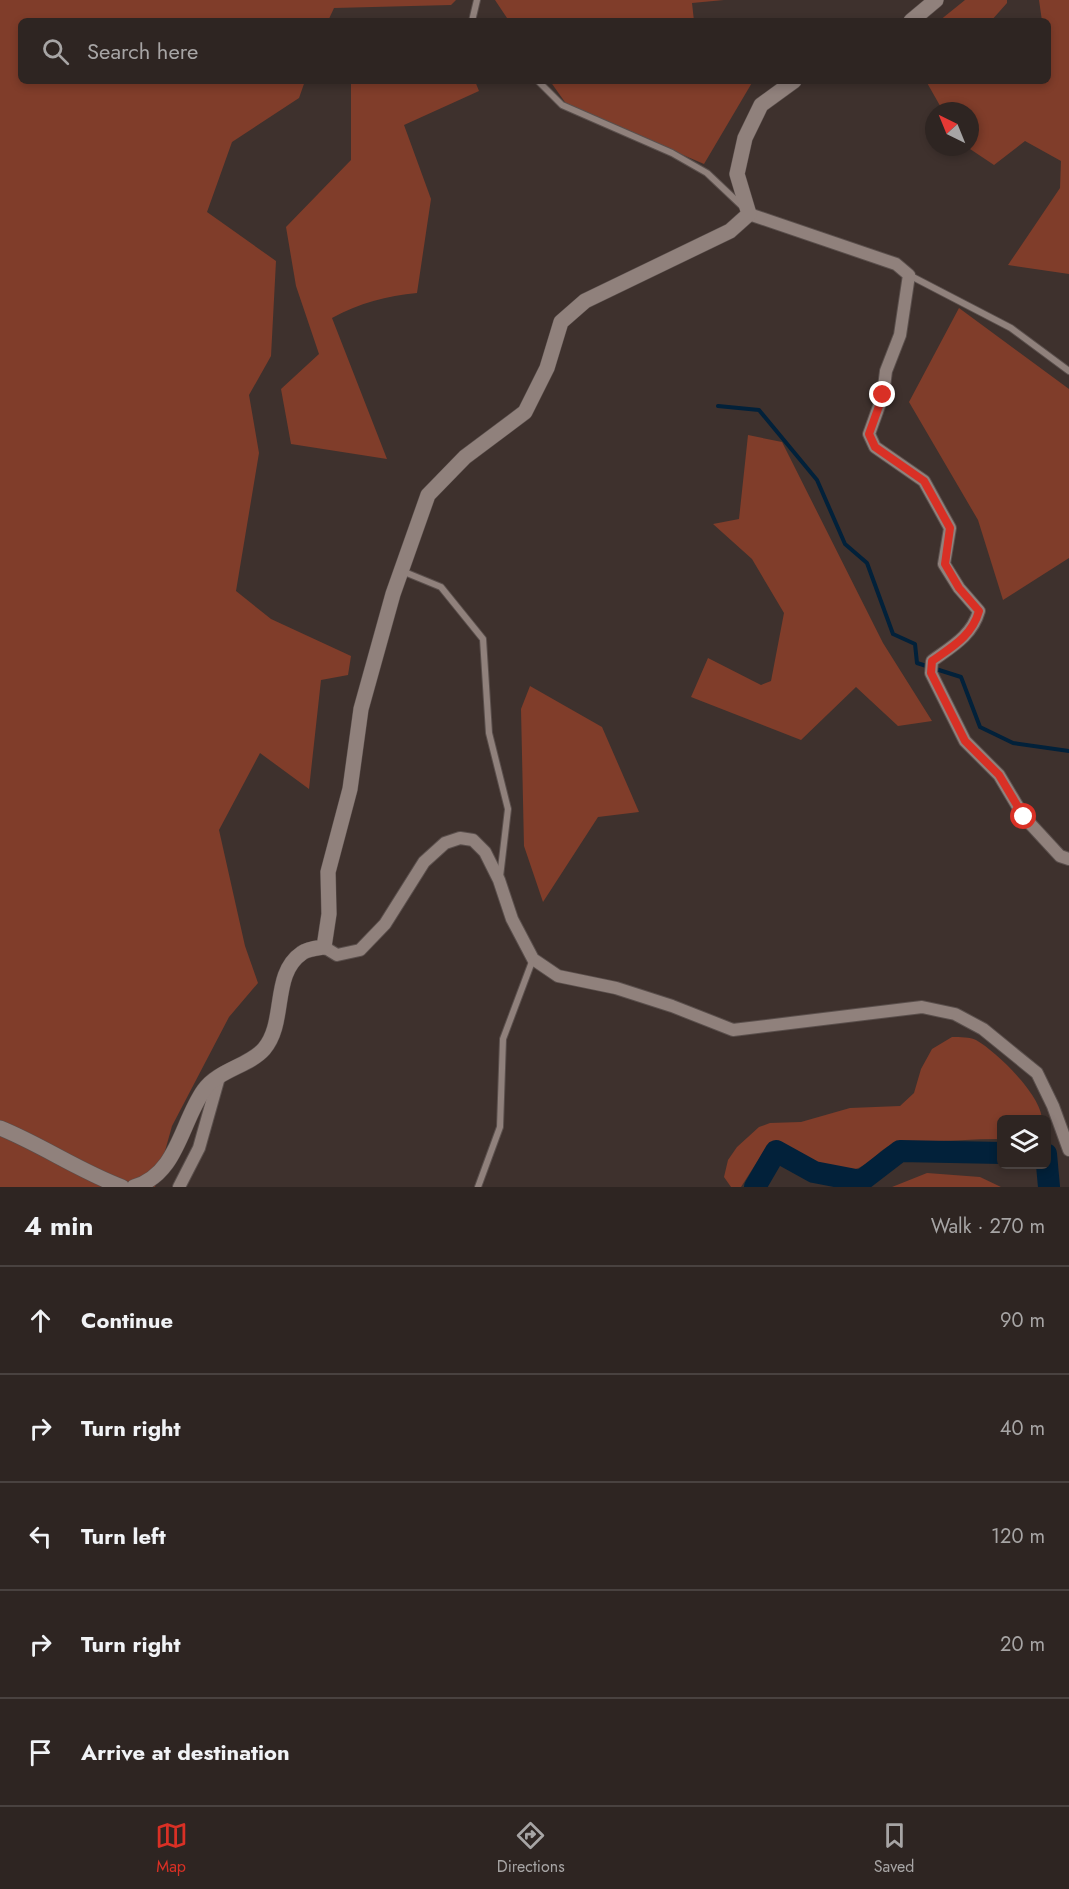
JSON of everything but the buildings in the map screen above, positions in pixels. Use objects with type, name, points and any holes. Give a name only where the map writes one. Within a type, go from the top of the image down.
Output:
[{"type":"street","points":[[915,18],[936,0]]},
{"type":"street","points":[[749,214],[737,174],[745,138],[761,105],[790,84]]},
{"type":"street","points":[[749,214],[896,264],[909,275],[900,335],[886,371],[883,395],[869,434],[875,447],[924,481],[950,528],[945,564],[959,588],[979,611],[975,625],[961,640],[932,661],[931,673],[965,741],[999,775],[1024,817],[1060,856],[1069,859]]},
{"type":"street","points":[[324,947],[329,914],[328,872],[350,789],[361,709],[402,570],[428,495],[465,457],[525,412],[547,368],[561,322],[585,301],[730,231],[749,214]]},
{"type":"street","points":[[134,1187],[143,1184],[166,1165],[204,1088],[264,1049],[278,1022],[281,989],[289,969],[302,952],[324,947],[337,955],[360,950],[385,924],[424,862],[445,843],[460,838],[473,840],[485,852],[500,880],[512,919],[532,959],[558,976],[616,988],[672,1006],[733,1030],[922,1007],[955,1014],[983,1029],[1037,1073],[1053,1106],[1069,1150]]},
{"type":"street","points":[[179,1187],[199,1148],[219,1077]]},
{"type":"street","points":[[0,1128],[89,1175],[122,1187]]},
{"type":"lane","points":[[473,18],[477,0]]},
{"type":"lane","points":[[541,84],[562,105],[672,153],[707,173],[749,214]]},
{"type":"lane","points":[[909,275],[1011,328],[1069,371]]},
{"type":"lane","points":[[402,570],[441,587],[483,639],[489,733],[508,809],[500,880]]},
{"type":"lane","points":[[478,1187],[500,1127],[503,1039],[532,959]]},
{"type":"shaded area","points":[[0,0],[456,0],[451,5],[334,8],[329,18],[18,18],[18,84],[304,84],[299,98],[232,142],[207,212],[276,261],[271,356],[249,395],[259,453],[236,591],[271,619],[351,656],[348,675],[321,680],[309,789],[260,753],[219,830],[245,946],[258,983],[229,1017],[172,1126],[155,1187],[0,1187]]},
{"type":"shaded area","points":[[495,0],[724,0],[692,3],[694,18],[507,18]]},
{"type":"shaded area","points":[[965,0],[1007,0],[994,18],[943,18]]},
{"type":"shaded area","points":[[1039,0],[1069,0],[1069,274],[1008,265],[1060,188],[1061,161],[1025,141],[994,165],[979,155],[979,102],[938,102],[928,84],[1051,84],[1051,18],[1042,18]]},
{"type":"shaded area","points":[[351,84],[476,84],[479,91],[404,125],[431,199],[417,293],[373,301],[332,318],[387,459],[291,444],[281,389],[319,354],[296,286],[286,227],[351,160]]},
{"type":"shaded area","points":[[552,84],[751,84],[704,164],[567,105]]},
{"type":"shaded area","points":[[959,308],[1069,389],[1069,558],[1003,600],[978,520],[909,402]]},
{"type":"shaded area","points":[[748,435],[782,442],[883,643],[932,721],[898,726],[856,687],[801,740],[691,697],[708,658],[761,685],[771,681],[784,613],[752,559],[713,524],[739,519]]},
{"type":"shaded area","points":[[530,686],[602,727],[639,812],[598,817],[543,902],[524,846],[521,709]]},
{"type":"shaded area","points":[[952,1037],[974,1039],[995,1054],[1016,1075],[1034,1098],[1041,1115],[997,1115],[997,1139],[900,1142],[884,1149],[858,1168],[848,1171],[826,1170],[767,1146],[741,1187],[731,1187],[724,1177],[728,1160],[737,1147],[759,1127],[770,1123],[801,1122],[850,1108],[900,1106],[914,1093],[921,1069],[932,1049]]},
{"type":"shaded area","points":[[927,1173],[980,1177],[1001,1187],[892,1187]]},
{"type":"waterway","points":[[718,406],[759,410],[817,480],[845,544],[867,563],[893,634],[915,644],[917,663],[961,677],[980,727],[1013,743],[1069,751]]},
{"type":"waterway","points":[[755,1187],[776,1151],[814,1172],[861,1181],[900,1151],[997,1153]]},
{"type":"waterway","points":[[1047,1169],[1049,1187]]},
{"type":"route","points":[[883,395],[869,434],[875,447],[924,481],[950,528],[945,564],[959,588],[979,611],[975,625],[961,640],[932,661],[931,673],[965,741],[999,775],[1024,817]]}]
